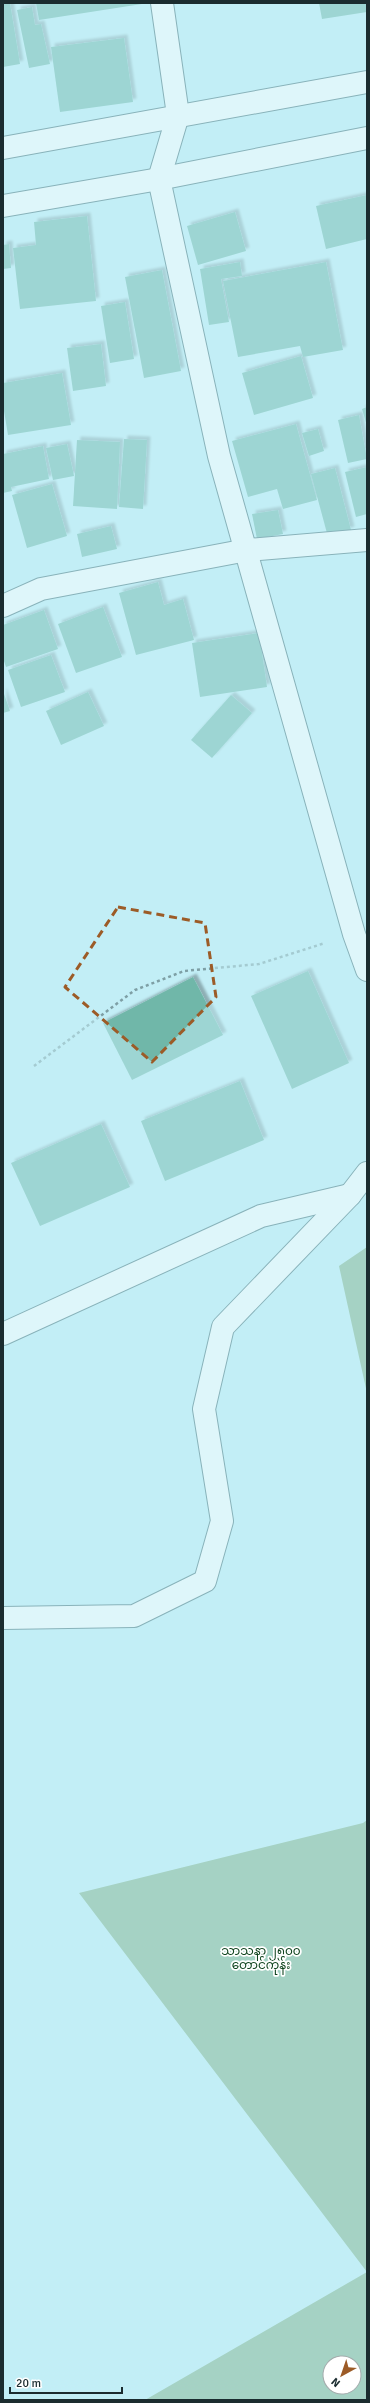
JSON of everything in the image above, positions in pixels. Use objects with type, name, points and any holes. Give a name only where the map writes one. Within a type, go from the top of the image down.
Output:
[{"type":"street","points":[[162,3],[178,115],[159,179],[219,456],[247,550],[354,934],[367,970]]},
{"type":"street","points":[[3,148],[178,115],[367,82]]},
{"type":"street","points":[[3,206],[159,179],[367,138]]},
{"type":"street","points":[[3,606],[41,589],[247,550],[367,540]]},
{"type":"street","points":[[3,1618],[134,1616],[204,1581],[222,1521],[204,1408],[223,1327],[350,1195],[367,1173]]},
{"type":"street","points":[[3,1334],[262,1216],[350,1195]]},
{"type":"path","points":[[34,1066],[135,990],[184,971],[259,964],[354,934]]},
{"type":"highlighted area","points":[[118,907],[205,923],[216,997],[152,1062],[65,987]]},
{"type":"green space","points":[[367,1247],[367,1393],[339,1266]]},
{"type":"green space","name":"သာသနာ ၂၅၀၀ တောင်ကုန်း","points":[[367,1820],[367,2272],[79,1893],[363,1823]]},
{"type":"green space","points":[[367,2272],[367,2400],[145,2400]]},
{"type":"building","points":[[3,3],[10,3],[20,64],[3,67]]},
{"type":"building","points":[[36,3],[141,3],[142,4],[39,20]]},
{"type":"building","points":[[319,3],[367,3],[367,12],[322,19]]},
{"type":"building","points":[[32,7],[35,25],[41,24],[50,64],[29,68],[17,10]]},
{"type":"building","points":[[124,38],[133,102],[60,112],[51,47]]},
{"type":"building","points":[[367,195],[367,239],[326,249],[316,206]]},
{"type":"building","points":[[235,212],[246,251],[198,265],[187,226]]},
{"type":"building","points":[[87,216],[96,301],[20,309],[13,248],[36,245],[34,222]]},
{"type":"building","points":[[9,244],[11,268],[3,269],[3,245]]},
{"type":"building","points":[[240,262],[242,276],[221,279],[229,322],[209,325],[200,269]]},
{"type":"building","points":[[326,262],[343,350],[303,357],[300,346],[238,357],[223,281]]},
{"type":"building","points":[[162,270],[181,371],[144,378],[125,277]]},
{"type":"building","points":[[125,302],[134,359],[110,363],[101,306]]},
{"type":"building","points":[[101,344],[106,386],[73,391],[67,348]]},
{"type":"building","points":[[301,356],[313,398],[254,415],[242,373]]},
{"type":"building","points":[[62,373],[71,425],[8,435],[3,405],[3,383]]},
{"type":"building","points":[[367,407],[367,426],[362,409]]},
{"type":"building","points":[[359,415],[367,459],[348,463],[338,420]]},
{"type":"building","points":[[296,424],[317,500],[283,509],[277,489],[248,497],[232,441]]},
{"type":"building","points":[[318,429],[324,451],[309,456],[302,433]]},
{"type":"building","points":[[124,439],[147,440],[143,509],[119,507]]},
{"type":"building","points":[[77,440],[120,442],[117,509],[73,506]]},
{"type":"building","points":[[67,444],[74,476],[53,480],[46,448]]},
{"type":"building","points":[[43,446],[49,479],[11,487],[12,491],[3,493],[3,454]]},
{"type":"building","points":[[367,467],[367,514],[356,517],[345,472]]},
{"type":"building","points":[[335,468],[351,530],[328,537],[311,474]]},
{"type":"building","points":[[52,484],[67,536],[27,548],[12,495]]},
{"type":"building","points":[[278,510],[283,534],[257,539],[252,514]]},
{"type":"building","points":[[111,526],[117,549],[82,557],[77,534]]},
{"type":"building","points":[[158,582],[164,605],[183,599],[194,640],[136,655],[119,593]]},
{"type":"building","points":[[103,607],[122,657],[76,673],[58,624]]},
{"type":"building","points":[[44,610],[58,649],[6,667],[3,658],[3,625]]},
{"type":"building","points":[[259,633],[267,687],[200,697],[192,643]]},
{"type":"building","points":[[51,655],[65,692],[21,707],[8,670]]},
{"type":"building","points":[[3,691],[10,711],[3,713]]},
{"type":"building","points":[[88,692],[104,726],[61,745],[46,711]]},
{"type":"building","points":[[231,695],[252,713],[212,758],[191,740]]},
{"type":"building","points":[[308,971],[349,1063],[292,1089],[251,996]]},
{"type":"building","points":[[193,977],[223,1035],[132,1080],[103,1023]]},
{"type":"building","points":[[240,1081],[264,1140],[165,1181],[141,1121]]},
{"type":"building","points":[[101,1124],[130,1187],[40,1226],[11,1163]]}]
